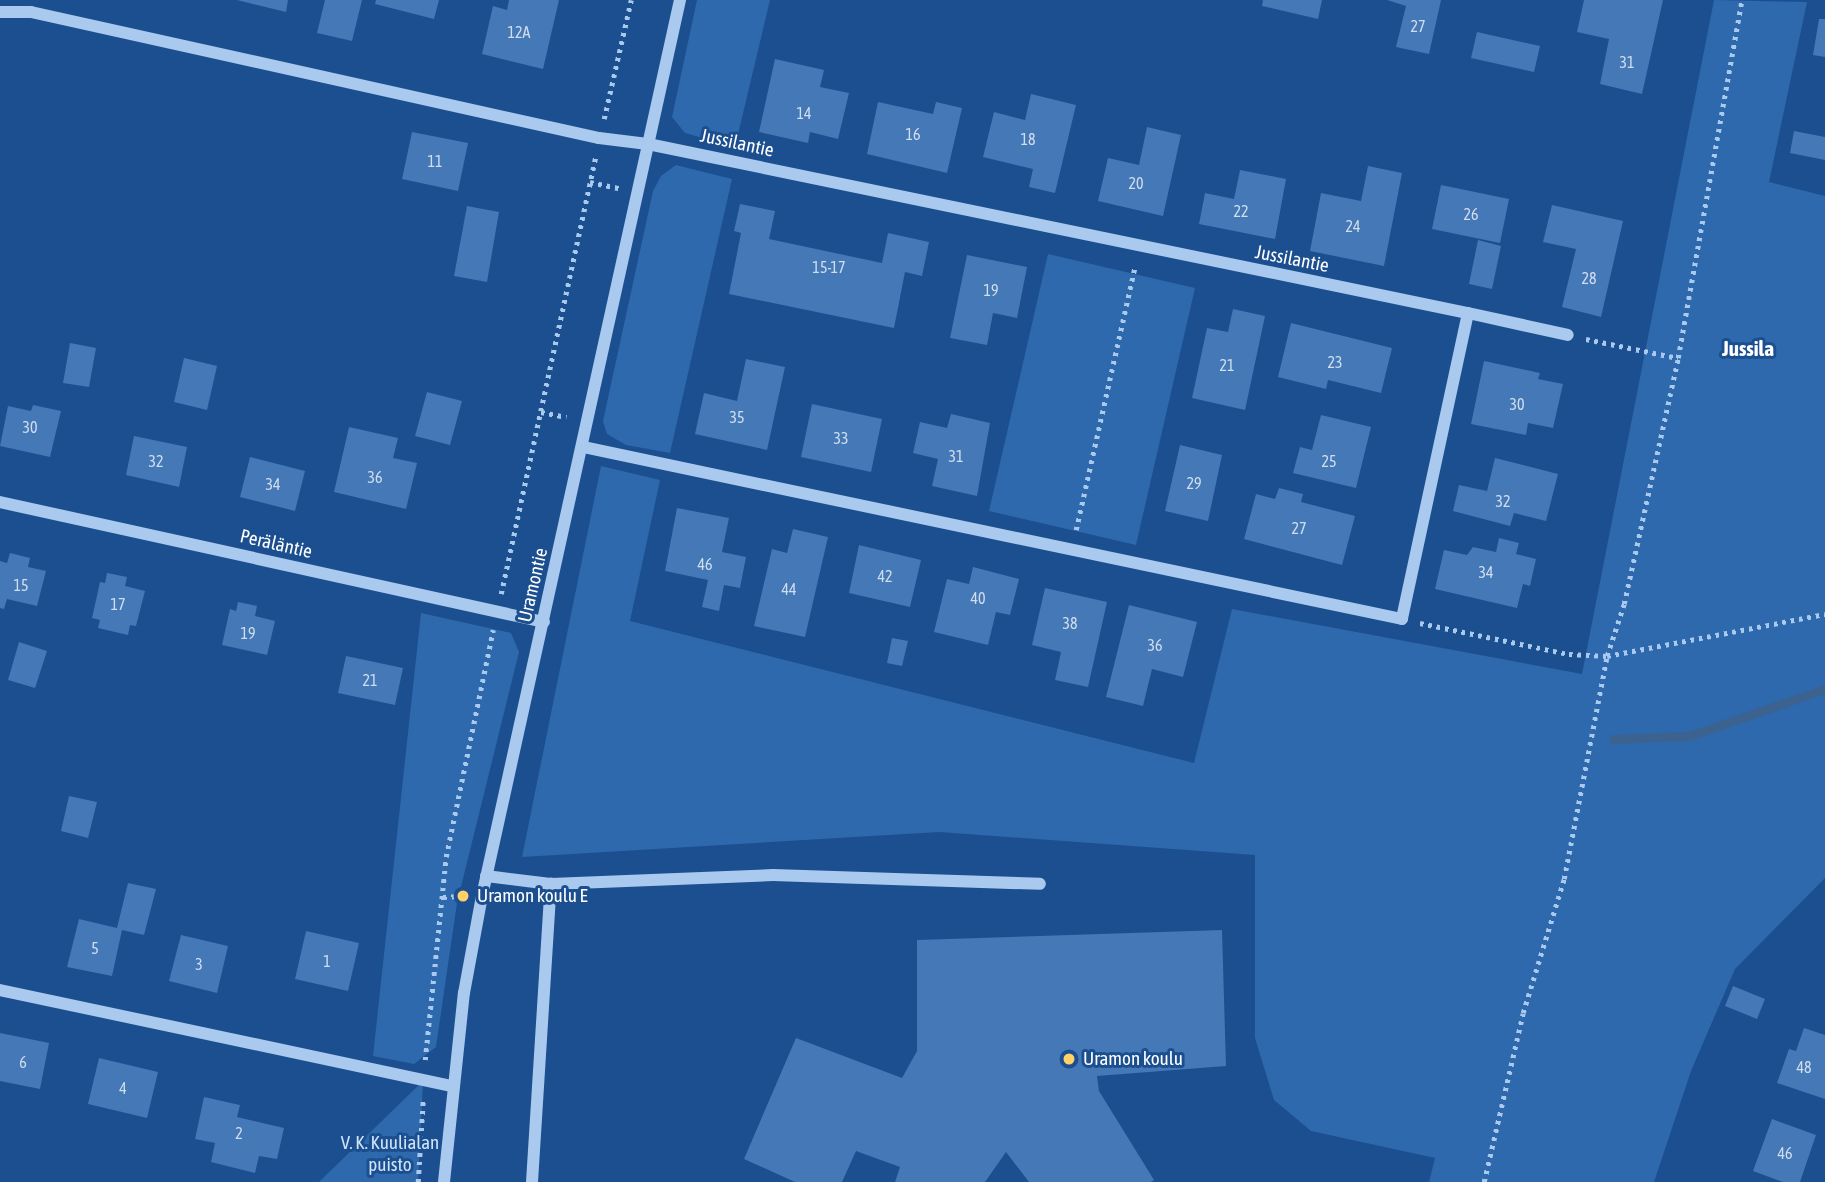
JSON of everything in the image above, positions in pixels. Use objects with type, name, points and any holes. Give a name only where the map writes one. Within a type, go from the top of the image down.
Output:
[{"type":"street","name":"Uramontie","points":[[444,1182],[452,1086],[486,876],[680,0]]},
{"type":"street","name":"Jussilantie","points":[[0,12],[31,12],[599,138],[648,144],[1568,335]]},
{"type":"street","points":[[583,447],[1402,619],[1468,313]]},
{"type":"street","name":"Peräläntie","points":[[0,502],[544,622]]},
{"type":"street","points":[[486,876],[551,884],[773,875],[1040,884]]},
{"type":"street","points":[[531,1182],[551,884]]},
{"type":"street","points":[[0,990],[452,1086]]},
{"type":"path","points":[[418,1182],[423,1081],[446,857],[599,138],[631,0]]},
{"type":"path","points":[[1484,1182],[1523,1013],[1564,879],[1607,656],[1624,604],[1678,358],[1742,0]]},
{"type":"path","points":[[590,182],[637,191]]},
{"type":"path","points":[[1073,550],[1139,247]]},
{"type":"path","points":[[1568,335],[1678,358]]},
{"type":"path","points":[[1402,619],[1569,654],[1607,656],[1825,614]]},
{"type":"green space","points":[[697,0],[770,0],[735,147],[685,133],[672,117]]},
{"type":"green space","points":[[1714,0],[1807,2],[1769,182],[1825,196],[1825,878],[1735,969],[1691,1071],[1654,1182],[1429,1182],[1435,1158],[1311,1131],[1274,1100],[1255,1038],[1255,855],[939,832],[522,857],[601,466],[660,480],[630,621],[1194,763],[1232,609],[1582,674]]},
{"type":"green space","points":[[676,165],[732,179],[670,453],[626,445],[607,434],[603,421],[653,191],[661,176]]},
{"type":"green space","points":[[1048,254],[1195,288],[1136,545],[989,511]]},
{"type":"green space","points":[[421,613],[511,633],[519,652],[457,903],[436,1047],[414,1064],[373,1056]]},
{"type":"green space","name":"V. K. Kuulialan puisto","points":[[423,1081],[418,1182],[319,1182]]},
{"type":"building","points":[[237,0],[288,0],[286,12]]},
{"type":"building","points":[[325,0],[362,0],[352,41],[317,33]]},
{"type":"building","points":[[376,0],[439,0],[434,19],[375,4]]},
{"type":"building","points":[[509,0],[559,0],[543,69],[482,54],[493,6],[507,10]]},
{"type":"building","points":[[1263,0],[1322,0],[1318,19],[1262,6]]},
{"type":"building","points":[[1387,0],[1441,0],[1429,54],[1396,47],[1406,6]]},
{"type":"building","points":[[1584,0],[1663,0],[1642,94],[1600,84],[1609,39],[1577,32]]},
{"type":"building","points":[[1819,19],[1825,19],[1825,57],[1813,55]]},
{"type":"building","points":[[1477,32],[1540,46],[1534,72],[1471,58]]},
{"type":"building","points":[[775,59],[824,70],[820,87],[849,93],[838,139],[810,132],[808,143],[759,132]]},
{"type":"building","points":[[1031,94],[1076,105],[1055,193],[1029,187],[1033,169],[983,157],[994,112],[1025,120]]},
{"type":"building","points":[[878,102],[933,114],[936,102],[962,108],[947,173],[867,154]]},
{"type":"building","points":[[1147,127],[1181,135],[1163,216],[1098,201],[1108,158],[1139,165]]},
{"type":"building","points":[[1794,131],[1825,137],[1825,160],[1790,153]]},
{"type":"building","points":[[412,132],[468,143],[458,191],[402,179]]},
{"type":"building","points":[[1368,166],[1402,173],[1384,266],[1310,251],[1321,193],[1361,201]]},
{"type":"building","points":[[1240,170],[1286,179],[1275,239],[1199,224],[1205,193],[1234,199]]},
{"type":"building","points":[[1441,185],[1509,199],[1500,243],[1432,229]]},
{"type":"building","points":[[740,204],[775,211],[769,239],[882,263],[888,233],[929,242],[922,276],[905,272],[894,328],[729,294],[741,233],[734,231]]},
{"type":"building","points":[[1552,205],[1623,221],[1601,317],[1562,307],[1576,249],[1543,242]]},
{"type":"building","points":[[467,206],[499,212],[487,282],[454,276]]},
{"type":"building","points":[[1478,240],[1501,246],[1492,289],[1469,284]]},
{"type":"building","points":[[967,255],[1027,267],[1017,318],[993,313],[987,345],[950,338]]},
{"type":"building","points":[[1233,309],[1265,316],[1245,410],[1192,398],[1207,328],[1228,332]]},
{"type":"building","points":[[1291,323],[1392,348],[1381,393],[1328,380],[1326,389],[1278,377]]},
{"type":"building","points":[[70,343],[96,348],[89,387],[63,383]]},
{"type":"building","points":[[184,358],[217,366],[207,410],[174,402]]},
{"type":"building","points":[[746,359],[785,367],[767,450],[695,434],[704,393],[737,401]]},
{"type":"building","points":[[1484,361],[1540,373],[1538,379],[1563,384],[1553,428],[1528,423],[1526,435],[1471,424]]},
{"type":"building","points":[[427,392],[462,401],[450,445],[415,436]]},
{"type":"building","points":[[812,404],[882,419],[871,472],[801,457]]},
{"type":"building","points":[[33,405],[61,411],[50,457],[0,446],[8,406],[31,411]]},
{"type":"building","points":[[951,414],[990,423],[977,496],[932,486],[938,459],[913,453],[920,422],[947,428]]},
{"type":"building","points":[[1321,415],[1371,427],[1356,488],[1293,473],[1300,447],[1312,450]]},
{"type":"building","points":[[349,427],[398,438],[393,458],[417,463],[406,509],[334,492]]},
{"type":"building","points":[[134,436],[187,447],[179,487],[126,475]]},
{"type":"building","points":[[1180,445],[1222,455],[1208,521],[1165,511]]},
{"type":"building","points":[[250,457],[305,471],[295,511],[240,497]]},
{"type":"building","points":[[1495,458],[1558,474],[1546,521],[1514,513],[1510,526],[1453,511],[1459,485],[1487,491]]},
{"type":"building","points":[[1279,488],[1303,494],[1301,502],[1355,516],[1342,565],[1244,539],[1256,494],[1275,499]]},
{"type":"building","points":[[677,508],[729,518],[722,552],[746,557],[740,588],[724,585],[719,611],[702,607],[708,580],[665,571]]},
{"type":"building","points":[[793,529],[828,537],[805,637],[754,626],[772,549],[787,553]]},
{"type":"building","points":[[1499,538],[1519,543],[1516,554],[1536,559],[1530,586],[1523,584],[1517,608],[1435,589],[1444,550],[1467,555],[1473,547],[1496,552]]},
{"type":"building","points":[[859,545],[921,560],[910,607],[849,593]]},
{"type":"building","points":[[10,553],[30,558],[28,567],[46,571],[37,606],[7,599],[4,609],[0,608],[0,561],[7,563]]},
{"type":"building","points":[[973,567],[1019,579],[1010,615],[996,612],[988,645],[934,632],[947,579],[969,584]]},
{"type":"building","points":[[107,573],[127,577],[125,586],[145,591],[136,626],[130,625],[128,635],[98,628],[100,620],[92,618],[100,582],[105,583]]},
{"type":"building","points":[[1045,588],[1107,602],[1088,687],[1055,680],[1061,652],[1032,645]]},
{"type":"building","points":[[238,602],[257,606],[255,616],[275,621],[267,655],[222,645],[230,609],[236,611]]},
{"type":"building","points":[[1129,605],[1197,622],[1183,677],[1152,669],[1143,706],[1106,697]]},
{"type":"building","points":[[892,638],[908,641],[902,666],[887,663]]},
{"type":"building","points":[[19,642],[47,651],[35,688],[8,680]]},
{"type":"building","points":[[346,656],[403,668],[395,705],[338,693]]},
{"type":"building","points":[[69,796],[97,802],[88,838],[61,831]]},
{"type":"building","points":[[128,883],[156,889],[144,935],[122,930],[112,976],[67,967],[79,919],[117,928]]},
{"type":"building","name":"Uramon koulu","points":[[1222,930],[1226,1066],[1097,1076],[1099,1091],[1154,1180],[1151,1182],[1029,1182],[1006,1152],[985,1182],[895,1182],[900,1167],[856,1151],[842,1182],[795,1182],[744,1159],[796,1038],[902,1078],[917,1051],[917,940]]},
{"type":"building","points":[[306,931],[359,943],[348,991],[295,979]]},
{"type":"building","points":[[181,935],[228,946],[217,993],[169,981]]},
{"type":"building","points":[[1733,986],[1765,999],[1757,1019],[1725,1006]]},
{"type":"building","points":[[1804,1028],[1825,1035],[1825,1099],[1777,1083],[1789,1049],[1796,1051]]},
{"type":"building","points":[[0,1033],[49,1043],[40,1089],[0,1081]]},
{"type":"building","points":[[99,1058],[158,1072],[147,1118],[88,1104]]},
{"type":"building","points":[[204,1097],[240,1105],[237,1117],[284,1128],[277,1159],[259,1156],[255,1173],[211,1162],[215,1143],[195,1139]]},
{"type":"building","points":[[1772,1119],[1816,1135],[1800,1182],[1783,1182],[1753,1171]]},
{"type":"waterway","points":[[1613,739],[1689,736],[1825,689]]},
{"type":"place","name":"Uramon koulu E","points":[[463,896]]},
{"type":"place","name":"Uramon koulu","points":[[1069,1059]]},
{"type":"district","name":"Jussila","points":[[1748,348]]}]
